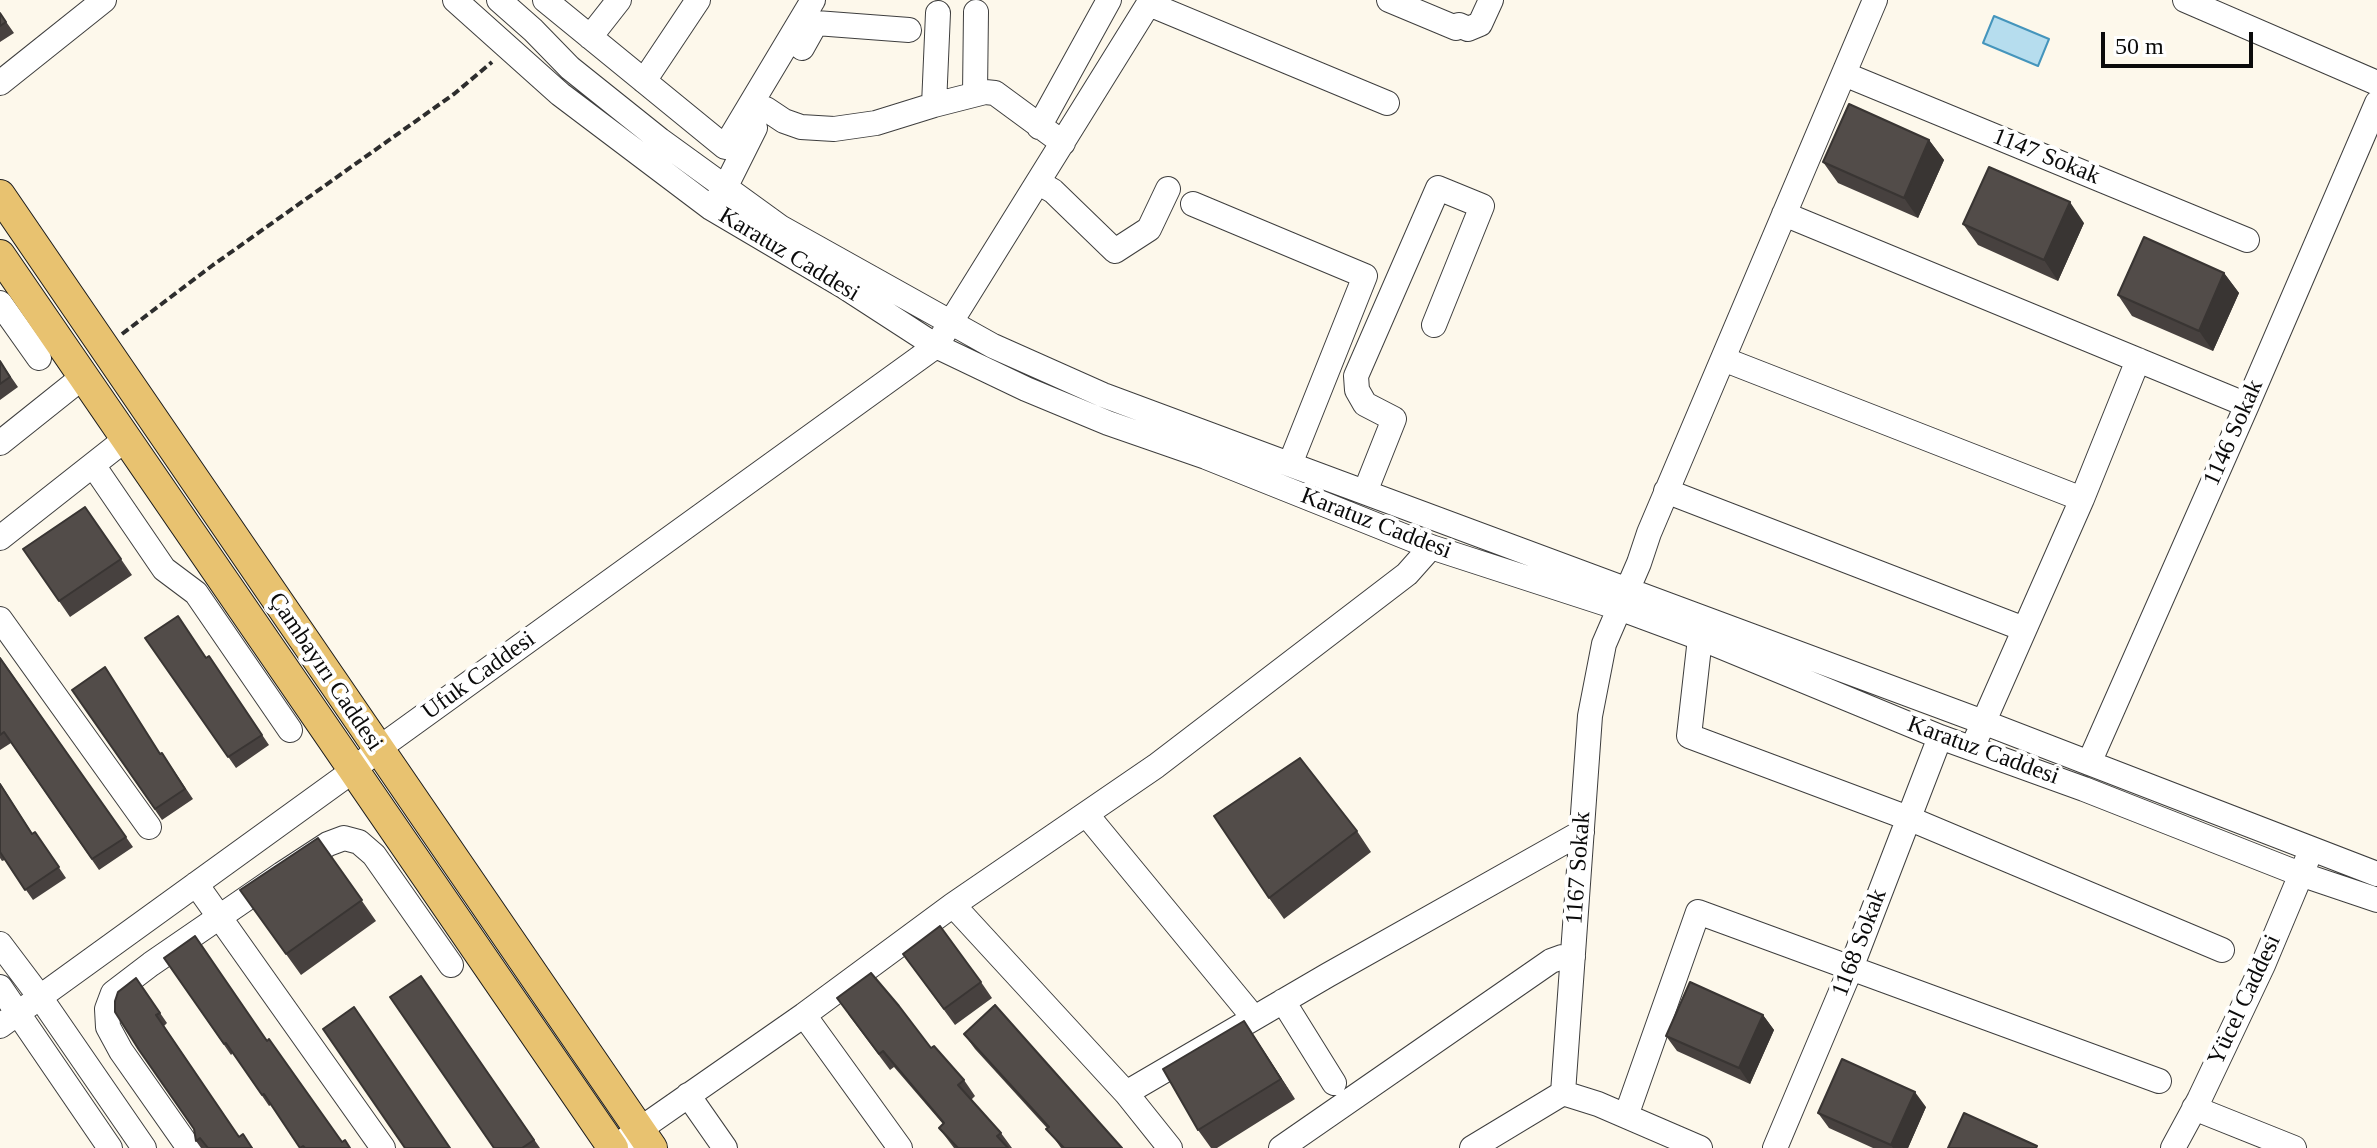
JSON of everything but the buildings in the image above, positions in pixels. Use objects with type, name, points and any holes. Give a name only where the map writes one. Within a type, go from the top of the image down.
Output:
[{"type":"main road","name":"Çambayırı Caddesi","points":[[0,195],[646,1138]]},
{"type":"main road","name":"Çambayırı Caddesi","points":[[0,255],[614,1148]]},
{"type":"street","points":[[0,83],[104,0]]},
{"type":"street","name":"Karatuz Caddesi","points":[[455,0],[560,94],[711,208],[845,287],[936,346],[1026,389],[1431,547],[1623,599],[1983,722],[2377,874]]},
{"type":"street","points":[[499,0],[570,68],[660,140],[780,227],[993,346],[1103,395],[1365,492],[1623,599]]},
{"type":"street","points":[[545,0],[725,147],[813,0]]},
{"type":"street","points":[[590,37],[619,0]]},
{"type":"street","points":[[644,81],[698,0]]},
{"type":"street","points":[[1039,127],[1109,0]]},
{"type":"street","points":[[1389,0],[1468,29],[1480,24],[1491,0]]},
{"type":"street","name":"1167 Sokak","points":[[1563,1093],[1590,716],[1604,644],[1875,0]]},
{"type":"street","points":[[2185,0],[2377,83]]},
{"type":"street","points":[[1150,2],[1387,103]]},
{"type":"street","name":"Ufuk Caddesi","points":[[9,1019],[936,346],[1150,2]]},
{"type":"street","points":[[975,93],[976,12]]},
{"type":"street","points":[[934,105],[938,13]]},
{"type":"street","points":[[711,208],[816,23],[909,30]]},
{"type":"street","name":"1147 Sokak","points":[[1844,74],[2247,240]]},
{"type":"street","points":[[766,109],[792,124],[823,130],[876,123],[975,93],[995,93],[1063,143]]},
{"type":"street","name":"1146 Sokak","points":[[2089,763],[2377,103]]},
{"type":"street","points":[[1039,183],[1053,191],[1115,251],[1149,229],[1168,189]]},
{"type":"street","points":[[1365,492],[1394,419],[1365,404],[1357,390],[1356,376],[1438,188],[1482,206],[1434,325]]},
{"type":"street","points":[[1193,204],[1365,276],[1290,464]]},
{"type":"street","points":[[1784,214],[2247,405]]},
{"type":"street","points":[[0,303],[39,358]]},
{"type":"street","points":[[1723,359],[2082,499]]},
{"type":"street","points":[[1973,749],[2082,499],[2138,360]]},
{"type":"street","points":[[0,443],[84,376]]},
{"type":"street","points":[[0,538],[127,438]]},
{"type":"street","points":[[93,465],[164,569],[196,593],[290,730]]},
{"type":"street","points":[[1666,491],[2024,629]]},
{"type":"street","points":[[614,1148],[646,1138],[688,1095],[804,1015],[953,905],[1156,766],[1407,574],[1431,547]]},
{"type":"street","name":"Karatuz Caddesi","points":[[1623,599],[1700,638],[1940,737],[2084,789],[2300,874],[2377,900]]},
{"type":"street","points":[[0,619],[149,827]]},
{"type":"street","points":[[1700,638],[1689,736],[1908,818],[2222,950]]},
{"type":"street","name":"1168 Sokak","points":[[1775,1148],[1851,968],[1940,737]]},
{"type":"street","points":[[1086,814],[1254,1018]]},
{"type":"street","points":[[1126,1093],[1582,832]]},
{"type":"street","points":[[189,1148],[121,1051],[108,1027],[107,1009],[113,993],[124,983],[328,844],[344,838],[359,842],[374,855],[451,965]]},
{"type":"street","name":"Yücel Caddesi","points":[[2173,1148],[2263,965],[2312,850]]},
{"type":"street","points":[[196,884],[383,1148]]},
{"type":"street","points":[[953,905],[1126,1093],[1170,1148]]},
{"type":"street","points":[[1626,1116],[1698,912],[2159,1081]]},
{"type":"street","points":[[0,944],[144,1148]]},
{"type":"street","points":[[1281,1148],[1551,961],[1573,957]]},
{"type":"street","points":[[0,987],[9,1019],[110,1148]]},
{"type":"street","points":[[1283,1001],[1334,1083]]},
{"type":"street","points":[[804,1015],[900,1148]]},
{"type":"street","points":[[1472,1148],[1563,1093],[1598,1104],[1700,1148]]},
{"type":"street","points":[[688,1095],[725,1148]]},
{"type":"street","points":[[2194,1108],[2294,1148]]},
{"type":"path","points":[[104,348],[213,265],[454,94],[509,47]]},
{"type":"water","points":[[1994,16],[2049,39],[2038,66],[1983,43]]}]
